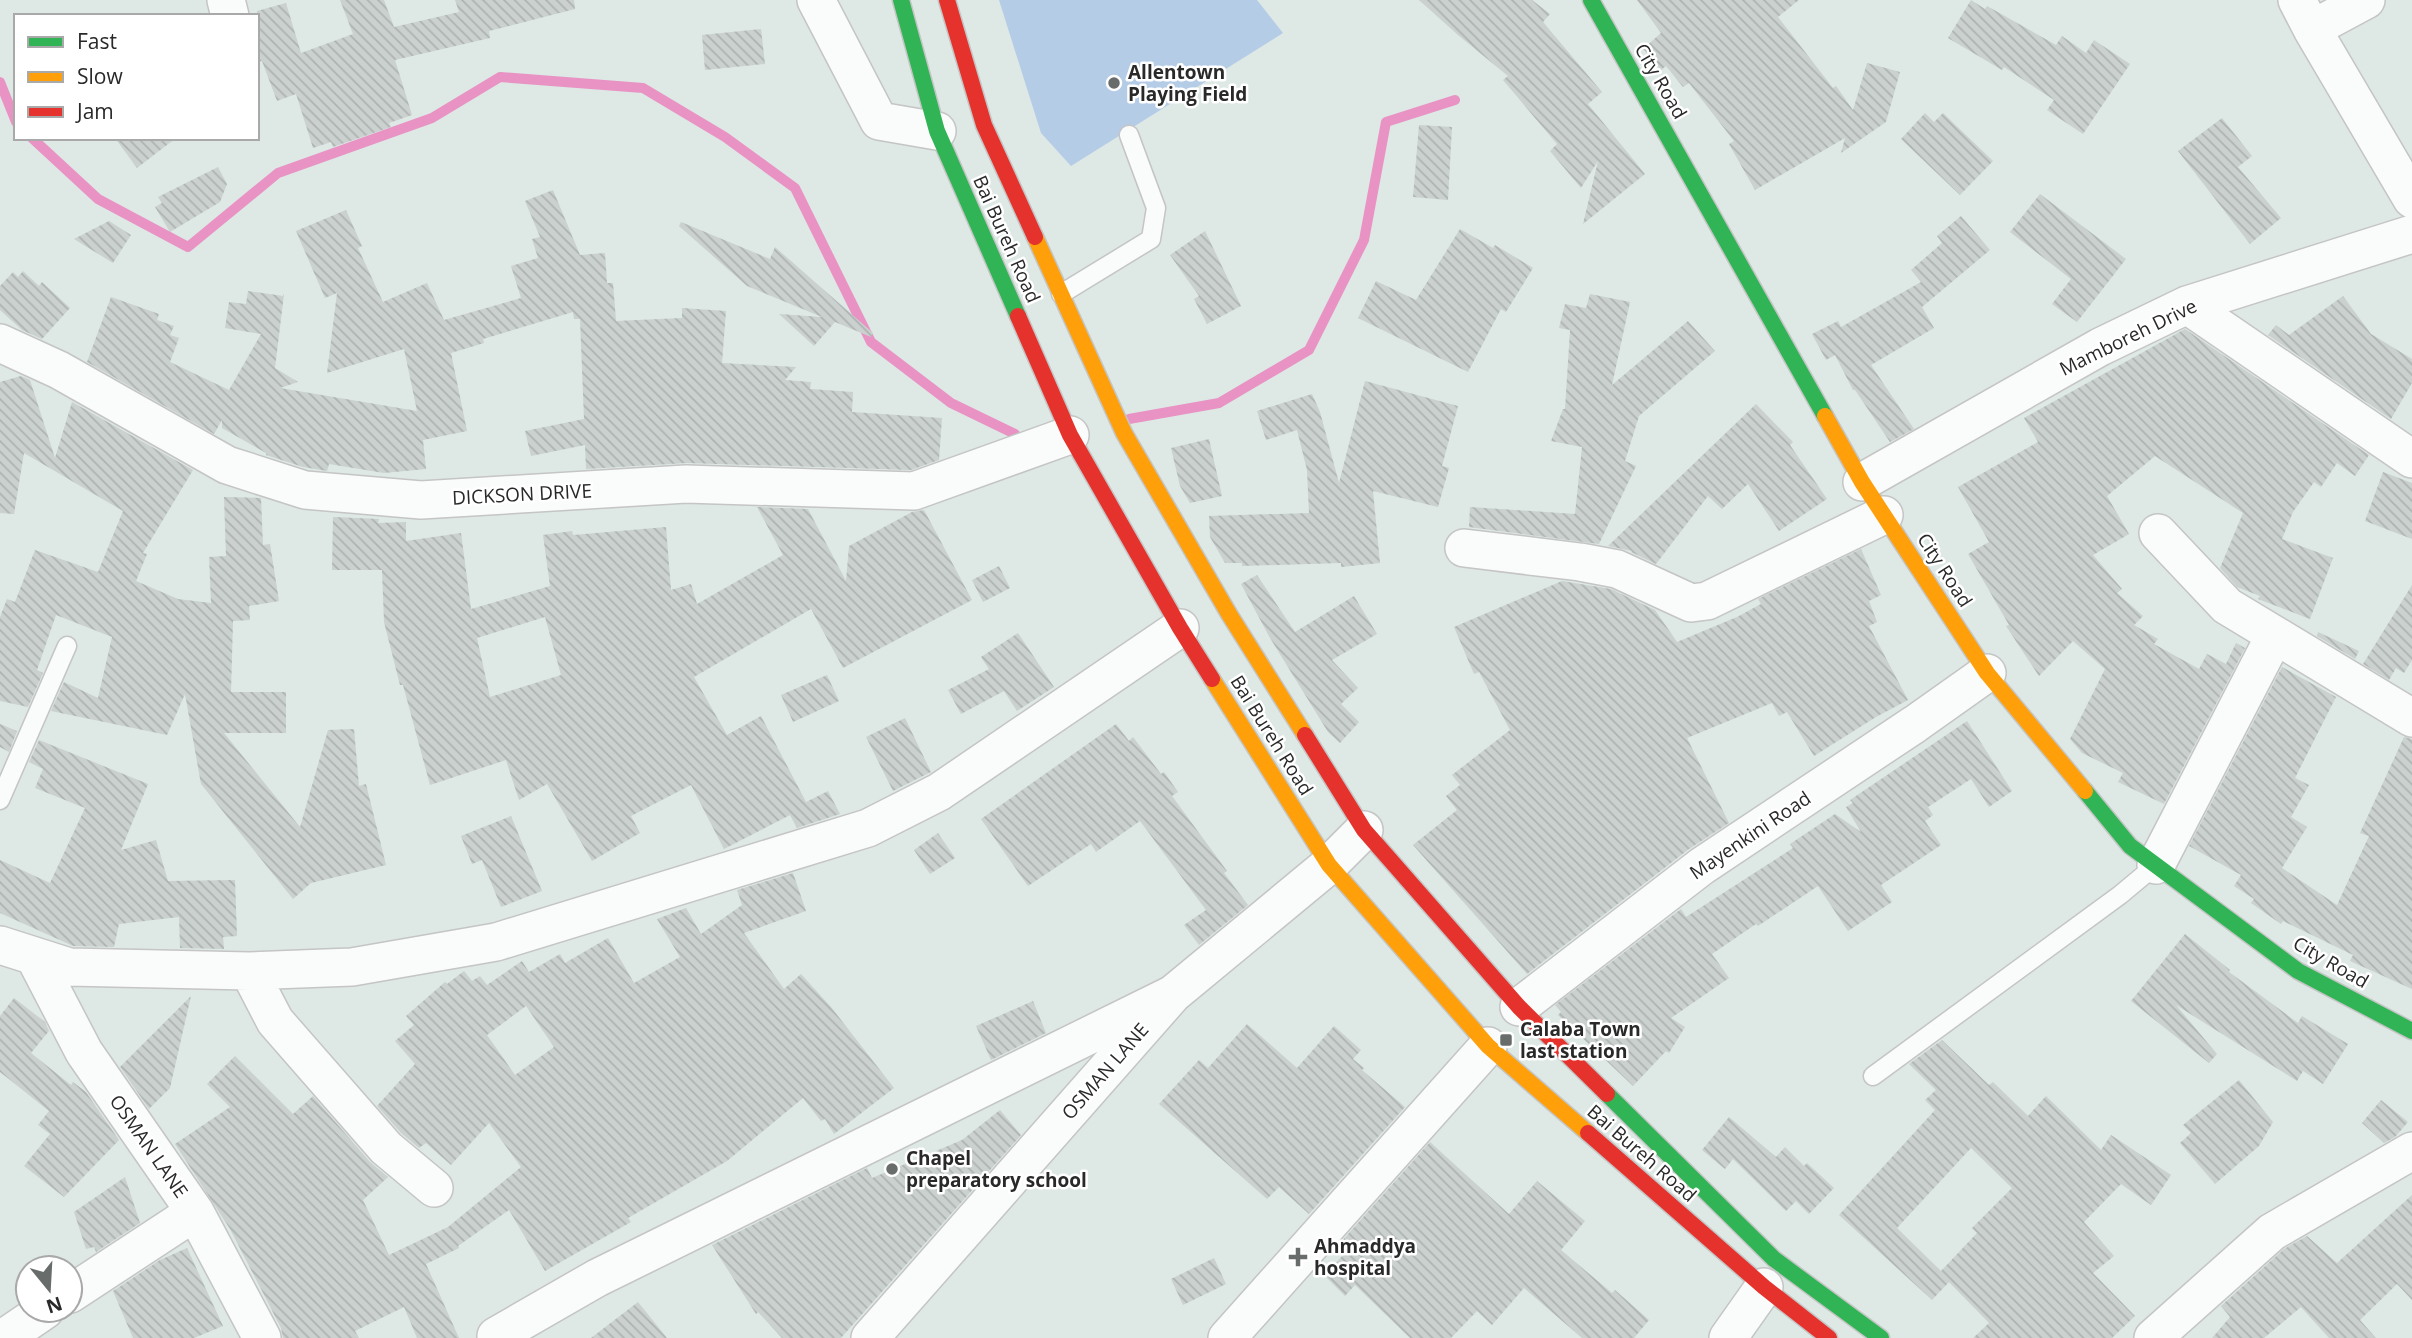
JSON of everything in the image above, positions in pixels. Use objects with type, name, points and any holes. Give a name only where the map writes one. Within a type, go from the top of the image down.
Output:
[{"type":"main road","name":"Bai Bureh Road","points":[[901,0],[937,131],[1070,435],[1180,628],[1329,865],[1488,1046],[1764,1287],[1829,1338]]},
{"type":"main road","name":"Bai Bureh Road","points":[[947,0],[984,125],[1124,433],[1229,614],[1364,830],[1519,1007],[1774,1259],[1881,1338]]},
{"type":"main road","name":"City Road","points":[[1591,0],[1862,482],[1987,673],[2130,846],[2298,971],[2412,1031]]},
{"type":"street","points":[[816,0],[879,121],[937,131]]},
{"type":"street","points":[[2367,0],[2305,14],[2412,199]]},
{"type":"street","name":"Mamboreh Drive","points":[[1862,482],[2099,347],[2188,305],[2412,233]]},
{"type":"street","points":[[2188,305],[2412,459]]},
{"type":"street","name":"DICKSON DRIVE","points":[[0,343],[59,370],[227,465],[305,490],[421,500],[686,484],[914,491],[1070,435]]},
{"type":"street","points":[[1464,548],[1617,569],[1691,603],[1707,601],[1884,515]]},
{"type":"street","points":[[2158,533],[2227,606],[2412,718]]},
{"type":"street","points":[[10,952],[69,967],[248,971],[352,967],[496,943],[868,828],[939,792],[1180,628]]},
{"type":"street","points":[[2157,865],[2275,635]]},
{"type":"street","name":"Mayenkini Road","points":[[1519,1007],[1702,866],[1987,673]]},
{"type":"street","name":"OSMAN LANE","points":[[870,1338],[1173,994],[1329,865],[1364,830]]},
{"type":"street","name":"OSMAN LANE","points":[[10,952],[195,1212],[262,1338]]},
{"type":"street","points":[[248,971],[275,1021],[386,1148],[434,1188]]},
{"type":"street","points":[[496,1336],[597,1278],[1173,994]]},
{"type":"street","points":[[1227,1338],[1488,1046]]},
{"type":"street","points":[[2153,1338],[2272,1232],[2412,1151]]},
{"type":"street","points":[[84,1285],[195,1212]]},
{"type":"street","points":[[1728,1338],[1764,1287]]},
{"type":"street","points":[[4,1338],[24,1324]]},
{"type":"lane","points":[[1061,294],[1151,239],[1156,208],[1129,135]]},
{"type":"lane","points":[[0,800],[68,646]]},
{"type":"lane","points":[[1873,1076],[2157,865]]},
{"type":"shaded area","name":"Allentown Playing Field","points":[[999,0],[1257,0],[1283,33],[1071,166],[1041,133]]},
{"type":"building","points":[[340,0],[384,0],[394,27],[459,12],[455,0],[574,0],[575,9],[489,31],[490,38],[395,60],[412,115],[389,123],[391,127],[333,147],[331,142],[313,148],[296,94],[277,101],[262,61],[259,62],[257,11],[286,3],[301,53],[353,34]]},
{"type":"building","points":[[1419,0],[1532,0],[1550,14],[1543,22],[1602,92],[1588,104],[1645,174],[1583,224],[1598,161],[1581,188],[1550,151],[1557,144],[1503,80],[1508,76]]},
{"type":"building","points":[[1637,0],[1799,0],[1778,17],[1853,110],[1867,63],[1900,72],[1886,122],[1841,153],[1845,138],[1755,190],[1729,144],[1734,141],[1689,83],[1683,87],[1666,66],[1661,70],[1643,49],[1661,33]]},
{"type":"building","points":[[1971,0],[1985,9],[1987,6],[2056,45],[2062,36],[2086,53],[2094,40],[2130,64],[2083,134],[2047,110],[2054,100],[2004,67],[2002,70],[1948,38]]},
{"type":"building","points":[[761,29],[765,64],[705,70],[702,35]]},
{"type":"building","points":[[1925,113],[1934,122],[1943,113],[1993,161],[1960,195],[1901,139]]},
{"type":"building","points":[[2222,118],[2252,156],[2238,167],[2281,218],[2250,244],[2178,151]]},
{"type":"building","points":[[1419,125],[1452,127],[1448,200],[1413,197]]},
{"type":"building","points":[[116,140],[173,140],[137,168]]},
{"type":"building","points":[[218,167],[227,184],[220,202],[170,232],[155,207],[162,203],[158,197]]},
{"type":"building","points":[[553,190],[580,255],[605,253],[607,283],[613,283],[616,321],[682,318],[682,308],[726,311],[722,363],[796,367],[785,380],[811,382],[810,389],[853,392],[852,412],[942,418],[939,460],[911,470],[687,463],[586,469],[585,445],[531,456],[525,431],[584,419],[580,319],[574,319],[573,312],[483,339],[484,343],[451,353],[467,431],[423,440],[426,469],[384,473],[329,464],[327,471],[303,467],[266,455],[222,428],[222,420],[214,434],[87,362],[111,297],[159,314],[157,320],[174,326],[170,335],[179,338],[170,362],[229,390],[261,334],[225,328],[229,302],[246,304],[248,291],[284,294],[275,368],[298,382],[280,388],[417,411],[404,349],[327,373],[337,293],[325,298],[296,231],[346,210],[362,246],[358,248],[383,302],[427,283],[444,320],[521,298],[511,266],[538,258],[532,239],[540,237],[525,201]]},
{"type":"building","points":[[2040,194],[2126,259],[2077,322],[2052,304],[2071,279],[2010,232]]},
{"type":"building","points":[[1961,216],[1990,250],[1922,307],[1934,328],[1871,365],[1914,429],[1890,442],[1853,390],[1835,355],[1826,360],[1812,334],[1838,321],[1841,327],[1921,282],[1911,270],[1942,243],[1937,236]]},
{"type":"building","points":[[109,221],[131,235],[113,263],[74,239]]},
{"type":"building","points":[[681,222],[770,259],[775,247],[873,333],[871,337],[835,322],[814,346],[779,314],[822,317],[747,286],[679,226]]},
{"type":"building","points":[[1460,229],[1493,248],[1495,245],[1533,268],[1506,312],[1501,309],[1468,372],[1358,318],[1376,281],[1416,300]]},
{"type":"building","points":[[1205,231],[1241,306],[1207,324],[1194,299],[1199,296],[1170,255]]},
{"type":"building","points":[[23,271],[39,286],[42,282],[70,308],[42,339],[22,330],[0,310],[0,286],[13,272],[18,277]]},
{"type":"building","points":[[1590,294],[1630,302],[1612,385],[1688,321],[1715,351],[1639,416],[1625,461],[1636,466],[1599,544],[1469,527],[1470,507],[1575,514],[1582,447],[1551,441],[1565,409],[1570,330],[1559,328],[1565,304],[1586,308]]},
{"type":"building","points":[[2343,296],[2371,334],[2412,359],[2412,383],[2391,419],[2268,335],[2276,325],[2289,335]]},
{"type":"building","points":[[2185,329],[2369,455],[2355,476],[2337,463],[2321,487],[2314,482],[2293,512],[2282,539],[2333,558],[2310,619],[2258,599],[2260,596],[2237,587],[2220,568],[2243,513],[2155,456],[2107,496],[2129,534],[2093,555],[2122,589],[2117,593],[2143,616],[2134,625],[2158,639],[2154,644],[2199,669],[2207,654],[2226,664],[2236,643],[2245,648],[2164,804],[2118,782],[2123,773],[2082,753],[2070,739],[2105,669],[2073,641],[2039,676],[2006,626],[2009,625],[1968,554],[1989,542],[1958,487],[2038,442],[2024,418]]},
{"type":"building","points":[[21,376],[30,380],[55,458],[72,402],[193,470],[143,553],[147,554],[136,581],[178,599],[211,603],[209,557],[226,556],[224,497],[261,498],[263,545],[270,544],[279,601],[249,606],[250,620],[233,621],[231,692],[286,692],[286,733],[224,733],[300,827],[328,730],[354,729],[359,786],[366,784],[386,865],[311,883],[293,899],[201,784],[185,694],[167,735],[51,711],[64,682],[98,698],[112,637],[56,615],[37,670],[43,673],[28,707],[0,701],[0,617],[7,599],[15,602],[35,550],[98,572],[123,511],[24,453],[14,514],[0,513],[0,382]]},
{"type":"building","points":[[1365,381],[1458,406],[1442,466],[1449,468],[1438,507],[1373,491],[1380,563],[1341,567],[1341,563],[1242,566],[1242,563],[1225,563],[1210,537],[1209,516],[1309,513],[1307,470],[1297,430],[1266,440],[1257,411],[1312,394],[1320,412],[1339,483]]},
{"type":"building","points":[[1756,404],[1793,442],[1790,445],[1827,499],[1779,531],[1748,484],[1722,509],[1708,496],[1656,564],[1632,551],[1608,546]]},
{"type":"building","points":[[1209,439],[1222,496],[1190,503],[1180,486],[1171,448]]},
{"type":"building","points":[[2383,472],[2412,483],[2412,539],[2365,521]]},
{"type":"building","points":[[757,507],[808,509],[846,581],[849,546],[912,512],[924,510],[972,600],[843,668],[811,609],[694,677],[727,735],[761,716],[806,802],[828,791],[840,814],[797,828],[790,815],[724,849],[691,785],[631,816],[640,833],[592,861],[547,784],[519,800],[506,760],[430,785],[384,622],[382,570],[332,570],[333,517],[379,519],[378,523],[406,522],[406,541],[461,533],[471,609],[550,586],[543,535],[572,531],[573,535],[666,527],[671,590],[691,584],[697,604],[783,555]],"holes":[[[545,617],[561,675],[490,697],[477,638]]]},
{"type":"building","points":[[1861,549],[1881,595],[1869,601],[1877,622],[1869,626],[1908,700],[1814,756],[1787,712],[1779,716],[1772,703],[1687,738],[1729,823],[1689,849],[1527,974],[1413,845],[1457,810],[1446,796],[1460,785],[1452,775],[1510,730],[1479,672],[1474,674],[1454,627],[1562,581],[1611,589],[1655,610],[1677,642],[1737,617],[1761,604],[1758,599]]},
{"type":"building","points":[[999,566],[1010,588],[983,602],[972,580]]},
{"type":"building","points":[[1257,575],[1295,632],[1354,596],[1377,634],[1332,660],[1358,688],[1341,704],[1359,722],[1340,743],[1328,732],[1270,638],[1241,584]]},
{"type":"building","points":[[2412,585],[2412,660],[2404,673],[2396,668],[2389,680],[2363,664]]},
{"type":"building","points":[[2318,632],[2359,651],[2355,659],[2317,636]]},
{"type":"building","points":[[1018,633],[1054,687],[1017,711],[1004,691],[961,714],[948,690],[989,669],[981,657]]},
{"type":"building","points":[[2282,667],[2336,697],[2295,778],[2309,785],[2291,817],[2307,827],[2282,868],[2337,905],[2369,836],[2360,833],[2404,737],[2412,739],[2412,989],[2350,961],[2353,955],[2283,921],[2281,924],[2251,903],[2254,899],[2234,886],[2241,875],[2189,846]]},
{"type":"building","points":[[827,675],[839,701],[793,722],[781,695]]},
{"type":"building","points":[[905,718],[931,772],[893,791],[866,737]]},
{"type":"building","points":[[1967,721],[2012,791],[1989,807],[1971,779],[1928,807],[1933,815],[1925,821],[1941,845],[1881,885],[1892,902],[1848,931],[1818,886],[1712,954],[1729,978],[1671,1018],[1685,1027],[1669,1053],[1666,1051],[1633,1086],[1558,1015],[1561,1012],[1555,1005],[1681,909],[1686,917],[1793,848],[1790,844],[1835,814],[1861,832],[1846,807],[1853,803],[1850,800]]},
{"type":"building","points":[[0,724],[17,731],[9,752],[0,747]]},
{"type":"building","points":[[1116,724],[1129,741],[1133,737],[1161,774],[1164,772],[1178,792],[1172,796],[1227,871],[1224,873],[1248,905],[1199,945],[1184,925],[1206,910],[1140,821],[1096,852],[1091,844],[1028,886],[981,819]]},
{"type":"building","points":[[39,740],[148,784],[121,850],[156,840],[168,881],[235,880],[237,936],[223,937],[224,949],[180,948],[179,917],[119,924],[114,947],[73,946],[0,913],[0,860],[50,883],[85,808],[35,788],[43,769],[29,762]]},
{"type":"building","points":[[511,816],[542,891],[501,907],[482,860],[472,864],[461,836]]},
{"type":"building","points":[[938,833],[955,858],[930,874],[914,850]]},
{"type":"building","points":[[793,873],[806,911],[744,933],[784,989],[801,974],[831,1007],[894,1088],[834,1134],[825,1119],[821,1121],[803,1098],[727,1161],[628,1218],[631,1222],[545,1271],[509,1210],[458,1246],[459,1248],[426,1264],[459,1338],[417,1338],[404,1307],[355,1331],[359,1338],[283,1338],[281,1328],[230,1229],[175,1144],[230,1107],[207,1084],[235,1056],[293,1114],[313,1096],[370,1162],[388,1177],[363,1200],[389,1255],[448,1227],[521,1167],[489,1123],[451,1165],[426,1143],[419,1148],[401,1133],[377,1106],[415,1064],[395,1041],[414,1025],[406,1016],[445,982],[447,984],[464,971],[472,981],[480,976],[487,985],[522,961],[529,972],[560,954],[565,963],[608,938],[634,983],[680,957],[657,919],[686,908],[701,934],[742,905],[737,890]],"holes":[[[526,1006],[554,1047],[515,1075],[487,1035]]]},
{"type":"building","points":[[2185,934],[2230,970],[2229,972],[2298,1023],[2302,1016],[2348,1044],[2323,1084],[2303,1071],[2297,1081],[2176,1005],[2217,1054],[2209,1063],[2131,1001]]},
{"type":"building","points":[[191,996],[170,1088],[149,1109],[120,1067]]},
{"type":"building","points":[[14,998],[45,1022],[49,1031],[31,1053],[71,1085],[73,1082],[86,1092],[119,1140],[64,1197],[24,1166],[50,1134],[38,1125],[49,1111],[0,1072],[0,1016]]},
{"type":"building","points":[[1033,1001],[1046,1033],[991,1060],[976,1026]]},
{"type":"building","points":[[1247,1024],[1297,1068],[1334,1026],[1361,1050],[1353,1059],[1364,1068],[1362,1070],[1405,1107],[1309,1214],[1279,1187],[1267,1199],[1159,1104],[1199,1060],[1208,1068]]},
{"type":"building","points":[[1942,1040],[1989,1085],[1993,1082],[2028,1116],[2046,1096],[2101,1150],[2111,1135],[2171,1175],[2151,1205],[2121,1184],[2084,1222],[2114,1256],[2093,1273],[2135,1316],[2112,1338],[1973,1338],[1989,1323],[1949,1282],[1932,1300],[1839,1215],[1935,1110],[1925,1100],[1936,1090],[1909,1064]],"holes":[[[1971,1148],[2012,1188],[1972,1228],[1977,1233],[1941,1271],[1897,1228]]]},
{"type":"building","points":[[2239,1080],[2273,1122],[2259,1146],[2215,1184],[2180,1143],[2191,1133],[2183,1125]]},
{"type":"building","points":[[2381,1100],[2408,1122],[2395,1137],[2384,1143],[2362,1123]]},
{"type":"building","points":[[1000,1110],[1021,1135],[841,1338],[782,1338],[758,1312],[756,1314],[712,1245],[867,1168],[872,1178],[962,1140]]},
{"type":"building","points":[[1729,1117],[1776,1157],[1785,1147],[1804,1166],[1807,1163],[1834,1188],[1809,1214],[1796,1201],[1786,1211],[1733,1159],[1725,1169],[1702,1150]]},
{"type":"building","points":[[1430,1142],[1509,1214],[1537,1181],[1585,1221],[1561,1250],[1612,1293],[1615,1290],[1649,1320],[1634,1338],[1582,1338],[1524,1288],[1492,1325],[1477,1311],[1451,1338],[1410,1338],[1355,1285],[1345,1296],[1324,1275],[1349,1249],[1341,1242]]},
{"type":"building","points":[[125,1177],[140,1223],[96,1252],[94,1247],[86,1249],[74,1212]]},
{"type":"building","points":[[2412,1195],[2412,1300],[2397,1284],[2360,1320],[2376,1338],[2329,1338],[2301,1307],[2264,1338],[2212,1338],[2230,1317],[2221,1306],[2284,1249],[2307,1236],[2337,1263]]},
{"type":"building","points":[[187,1248],[223,1326],[194,1338],[133,1338],[113,1291],[160,1260]]},
{"type":"building","points":[[1214,1258],[1226,1284],[1183,1305],[1171,1279]]},
{"type":"building","points":[[638,1302],[667,1338],[591,1338]]},
{"type":"waterway","points":[[34,140],[98,199],[188,247],[278,173],[432,118],[500,77],[643,88],[725,137],[795,188],[871,342],[951,403],[1015,434]]},
{"type":"waterway","points":[[0,82],[14,117]]},
{"type":"waterway","points":[[1129,419],[1219,403],[1309,350],[1364,240],[1386,122],[1455,100]]},
{"type":"traffic: fast","points":[[901,0],[937,131],[1018,316]]},
{"type":"traffic: fast","points":[[1591,0],[1825,416]]},
{"type":"traffic: fast","points":[[2085,791],[2130,846],[2298,971],[2412,1031]]},
{"type":"traffic: fast","points":[[1607,1094],[1774,1259],[1881,1338]]},
{"type":"traffic: slow","points":[[1035,237],[1124,433],[1229,614],[1305,735]]},
{"type":"traffic: slow","points":[[1825,416],[1862,482],[1987,673],[2085,791]]},
{"type":"traffic: slow","points":[[1212,679],[1329,865],[1488,1046],[1588,1133]]},
{"type":"traffic: jam","points":[[947,0],[984,125],[1035,237]]},
{"type":"traffic: jam","points":[[1018,316],[1070,435],[1212,679]]},
{"type":"traffic: jam","points":[[1305,735],[1364,830],[1519,1007],[1607,1094]]},
{"type":"traffic: jam","points":[[1588,1133],[1764,1287],[1829,1338]]},
{"type":"place","name":"Allentown Playing Field","points":[[1114,83]]},
{"type":"place","name":"Calaba Town last station","points":[[1506,1040]]},
{"type":"place","name":"Chapel preparatory school","points":[[892,1169]]},
{"type":"place","name":"Ahmaddya hospital","points":[[1298,1257]]}]
